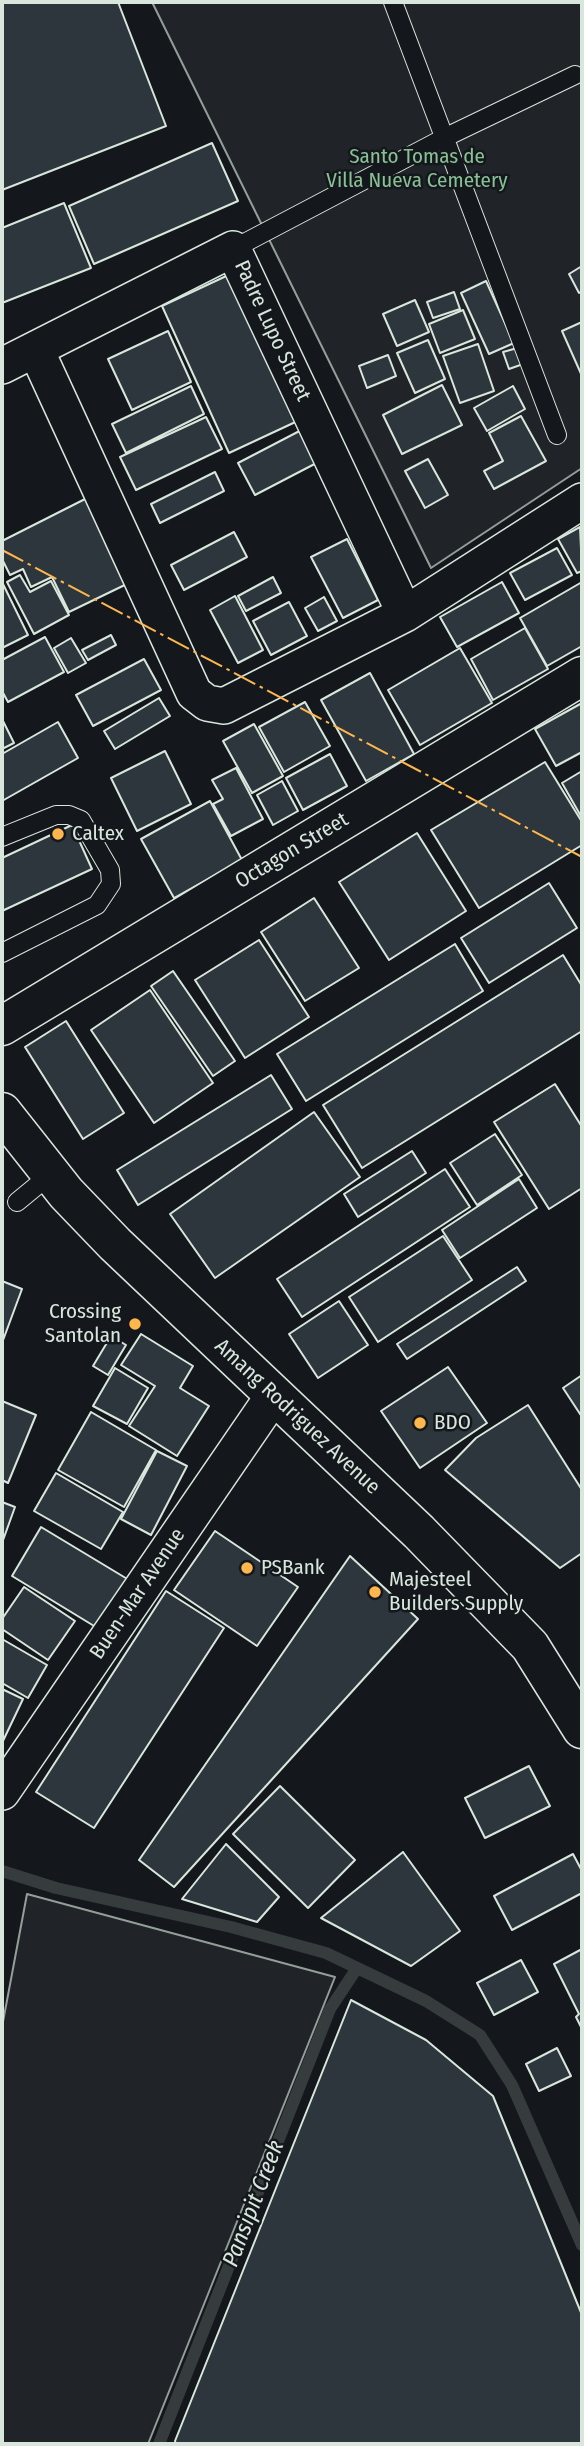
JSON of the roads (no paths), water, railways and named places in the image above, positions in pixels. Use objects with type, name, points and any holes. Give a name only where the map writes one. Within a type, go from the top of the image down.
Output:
[{"type":"main road","name":"Octagon Street","points":[[2,1026],[582,676]]},
{"type":"main road","name":"Amang Rodriguez Avenue","points":[[2,1112],[51,1174],[134,1264],[419,1532],[530,1646],[582,1729]]},
{"type":"street","name":"Padre Lupo Street","points":[[2,366],[233,249],[405,614]]},
{"type":"street","points":[[36,351],[194,693],[207,703],[225,706],[405,614],[582,501]]},
{"type":"street","name":"Buen-Mar Avenue","points":[[2,1792],[274,1395]]},
{"type":"lane","points":[[393,2],[557,435]]},
{"type":"lane","points":[[233,249],[446,137],[575,75]]},
{"type":"lane","points":[[2,837],[56,815],[69,815],[81,820],[110,870],[111,884],[97,905],[2,953]]},
{"type":"lane","points":[[17,1202],[51,1174]]},
{"type":"waterway","name":"Pansipit Creek","points":[[2,1871],[56,1888],[231,1927],[326,1953],[426,2001],[480,2035],[512,2085],[582,2245]]},
{"type":"waterway","name":"Pansipit Creek","points":[[159,2444],[330,2009],[357,1968]]},
{"type":"place","name":"Caltex","points":[[58,834]]},
{"type":"place","name":"Crossing Santolan","points":[[135,1324]]},
{"type":"place","name":"BDO","points":[[420,1423]]},
{"type":"place","name":"PSBank","points":[[247,1568]]},
{"type":"place","name":"Majesteel Builders Supply","points":[[375,1592]]},
{"type":"park label","name":"Santo Tomas de Villa Nueva Cemetery","points":[[417,169]]}]
